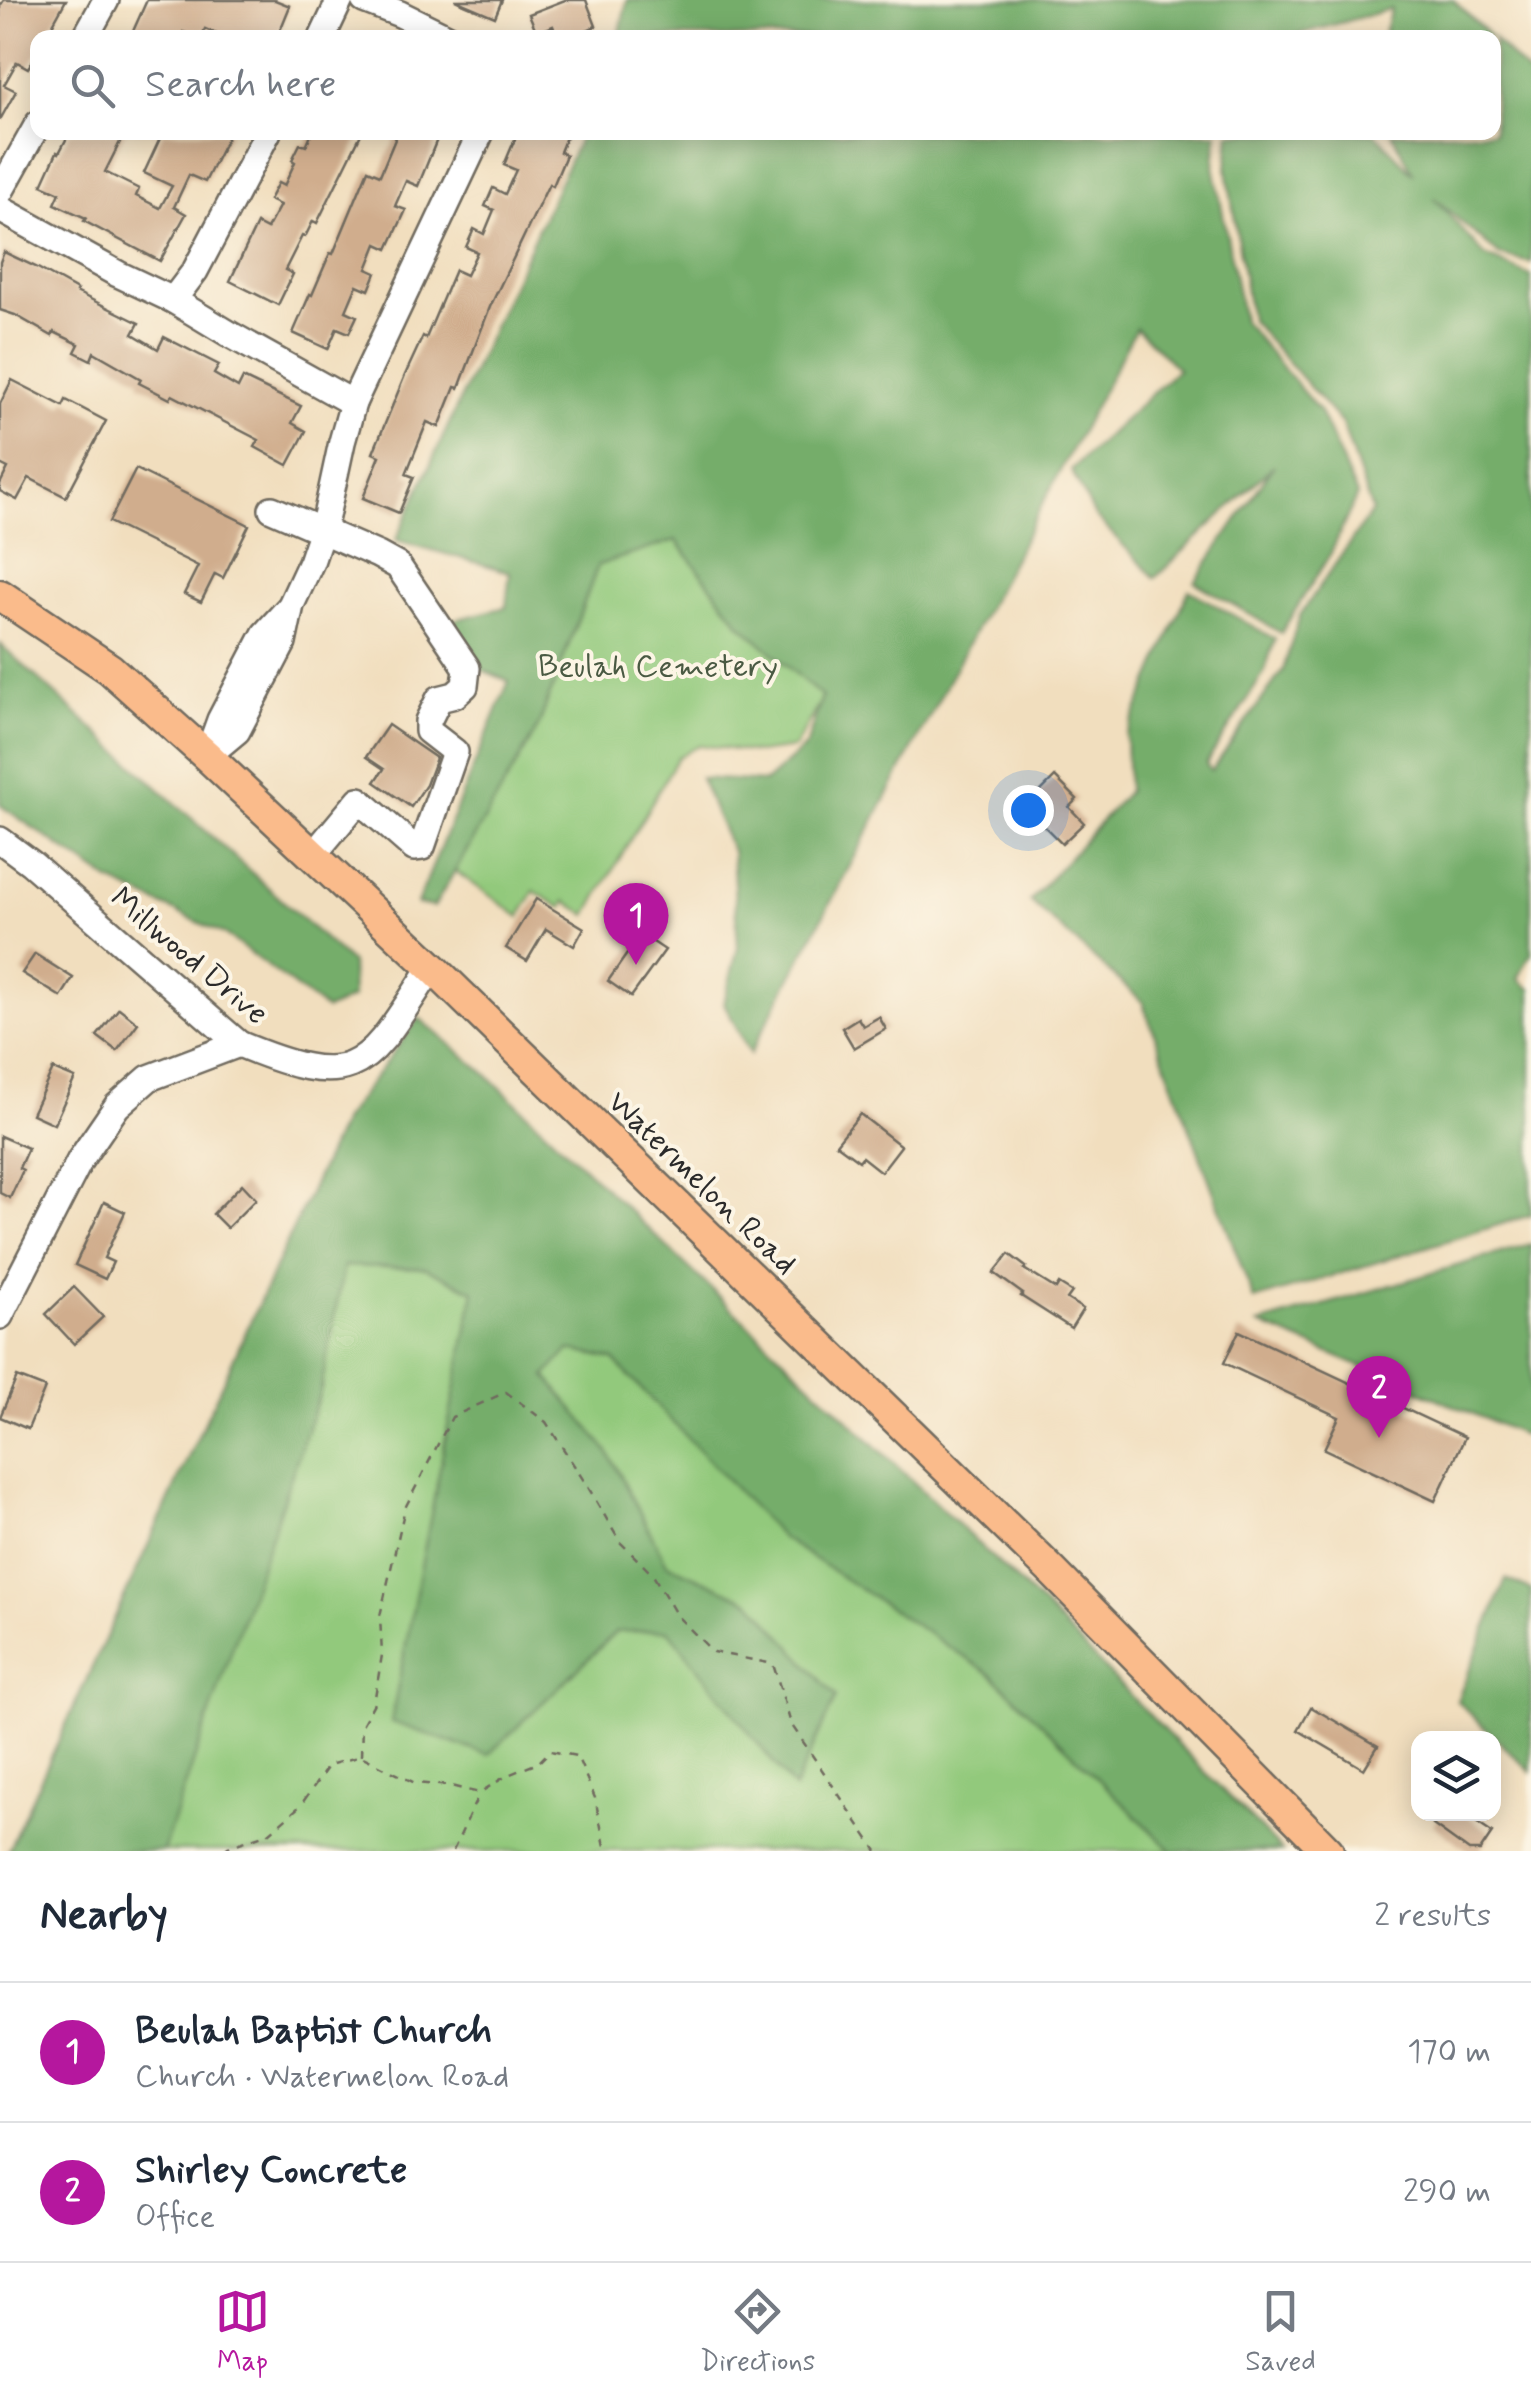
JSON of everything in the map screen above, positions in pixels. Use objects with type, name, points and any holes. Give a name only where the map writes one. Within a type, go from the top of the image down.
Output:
[{"type":"main road","name":"Watermelon Road","points":[[0,595],[110,669],[432,967],[1052,1570],[1328,1851]]},
{"type":"street","points":[[89,30],[106,0]]},
{"type":"street","points":[[326,30],[340,0]]},
{"type":"street","points":[[364,0],[433,30]]},
{"type":"street","points":[[0,192],[30,138]]},
{"type":"street","points":[[173,300],[195,270],[264,140]]},
{"type":"street","points":[[207,756],[220,720],[265,634],[291,605],[312,562],[353,402],[478,140]]},
{"type":"street","points":[[0,209],[173,300],[353,402]]},
{"type":"street","points":[[272,509],[398,566],[468,668],[465,686],[439,699],[428,721],[428,731],[455,752],[422,847],[414,848],[359,800],[313,855]]},
{"type":"street","name":"Millwood Drive","points":[[0,840],[239,1044],[280,1061],[319,1070],[339,1070],[358,1062],[375,1050],[432,967]]},
{"type":"street","points":[[0,1316],[80,1160],[117,1106],[149,1078],[239,1044]]},
{"type":"path","points":[[362,1756],[362,1724],[374,1702],[382,1656],[380,1616],[405,1508],[452,1416],[506,1392],[546,1422],[620,1542],[653,1575],[677,1616],[713,1652],[773,1664],[791,1724],[877,1851]]},
{"type":"path","points":[[452,1851],[479,1793],[550,1752],[577,1756],[596,1798],[606,1851]]},
{"type":"path","points":[[224,1851],[269,1833],[300,1806],[329,1764],[362,1756],[414,1783],[479,1793]]},
{"type":"green space","points":[[627,0],[1453,0],[1484,30],[1385,30],[1391,9],[1314,30],[621,30]]},
{"type":"green space","points":[[1501,47],[1531,77],[1531,263],[1499,255],[1434,198],[1485,256],[1531,276],[1531,953],[1518,979],[1531,989],[1531,1215],[1254,1300],[1142,1001],[1030,901],[1128,791],[1126,736],[1189,590],[1275,639],[1264,673],[1206,764],[1211,771],[1283,670],[1300,615],[1372,511],[1342,424],[1250,319],[1227,169],[1229,140],[1382,140],[1414,175],[1396,140],[1501,140]]},
{"type":"green space","points":[[578,140],[1216,140],[1214,166],[1243,321],[1320,412],[1357,495],[1331,553],[1281,633],[1195,582],[1274,465],[1155,578],[1095,516],[1071,470],[1178,369],[1136,328],[750,1054],[724,1003],[738,947],[732,851],[700,778],[765,782],[806,746],[822,697],[740,624],[676,540],[598,565],[538,727],[434,907],[417,904],[509,681],[472,666],[446,622],[506,607],[510,572],[396,540]]},
{"type":"green space","name":"Beulah Cemetery","points":[[676,539],[740,624],[823,697],[794,748],[757,753],[700,745],[678,757],[587,915],[566,901],[562,908],[534,891],[520,917],[455,871],[538,727],[598,565]]},
{"type":"green space","points":[[0,644],[351,963],[352,998],[326,1010],[226,935],[110,881],[0,805]]},
{"type":"green space","points":[[419,1018],[486,1074],[1038,1601],[1282,1851],[1172,1851],[992,1675],[782,1538],[613,1359],[569,1350],[546,1376],[607,1450],[667,1564],[751,1601],[836,1697],[794,1789],[668,1630],[616,1632],[488,1755],[391,1722],[474,1291],[426,1268],[344,1266],[321,1389],[163,1851],[8,1851],[343,1120]]},
{"type":"green space","points":[[528,1115],[1038,1601],[1282,1851],[8,1851],[343,1120]]},
{"type":"green space","points":[[1531,1244],[1531,1438],[1259,1324]]},
{"type":"green space","points":[[1506,1579],[1531,1590],[1531,1772],[1501,1743],[1501,1731],[1488,1731],[1457,1701]]},
{"type":"building","points":[[4,0],[66,0],[49,30],[30,30],[30,65],[28,68],[17,62],[4,85],[16,91],[0,120],[0,6]]},
{"type":"building","points":[[147,0],[275,0],[290,6],[280,30],[134,30]]},
{"type":"building","points":[[455,0],[502,0],[495,17]]},
{"type":"building","points":[[565,0],[586,0],[596,26],[587,30],[555,30],[553,26],[536,30],[529,14]]},
{"type":"building","points":[[66,140],[121,140],[105,172],[139,189],[136,196],[160,208],[172,186],[144,173],[159,140],[226,140],[205,182],[189,175],[174,207],[186,214],[160,261],[55,204],[60,193],[42,185]]},
{"type":"building","points":[[309,140],[358,140],[317,223],[313,221],[305,237],[302,236],[285,270],[293,274],[278,305],[230,281],[257,224],[267,229],[280,205],[269,200],[278,183],[284,186],[300,144],[306,146]]},
{"type":"building","points":[[395,140],[437,140],[418,186],[406,181],[395,206],[406,210],[388,249],[377,244],[367,269],[376,273],[369,290],[357,285],[346,311],[357,316],[349,333],[337,328],[328,349],[293,333],[330,253],[333,254],[368,170],[380,175]]},
{"type":"building","points":[[515,140],[565,140],[560,152],[566,155],[553,186],[549,184],[490,307],[459,388],[455,387],[439,427],[427,422],[406,474],[414,477],[399,513],[363,498],[380,456],[373,453],[455,270],[466,275],[477,252],[466,247],[474,229],[484,234],[494,210],[485,206],[493,188],[505,194],[516,170],[504,165]]},
{"type":"building","points":[[4,252],[139,323],[133,334],[158,349],[164,337],[219,365],[214,374],[238,388],[243,378],[301,406],[292,423],[306,431],[288,465],[255,447],[259,440],[172,395],[170,399],[139,383],[141,379],[94,352],[91,360],[75,352],[79,344],[54,332],[52,336],[0,310],[0,262]]},
{"type":"building","points":[[12,380],[63,406],[66,400],[106,421],[66,497],[29,478],[17,500],[0,491],[8,468],[0,464],[0,404]]},
{"type":"building","points":[[136,469],[249,525],[223,578],[215,574],[201,602],[184,594],[198,566],[109,522]]},
{"type":"building","points":[[388,725],[436,758],[426,785],[411,807],[375,782],[384,769],[366,757]]},
{"type":"building","points":[[1055,777],[1077,799],[1069,807],[1084,823],[1062,844],[1042,824],[1048,818],[1031,801]]},
{"type":"building","points":[[536,899],[584,928],[574,946],[546,929],[527,961],[506,948]]},
{"type":"building","points":[[641,934],[665,950],[631,997],[608,981]]},
{"type":"building","points":[[35,954],[73,978],[61,997],[22,973]]},
{"type":"building","points":[[119,1008],[138,1023],[117,1051],[97,1036]]},
{"type":"building","points":[[879,1017],[886,1029],[854,1048],[842,1028],[858,1018],[863,1026]]},
{"type":"building","points":[[53,1069],[75,1078],[54,1124],[32,1114]]},
{"type":"building","points":[[860,1114],[901,1146],[881,1172],[836,1144]]},
{"type":"building","points":[[0,1136],[28,1148],[10,1198],[0,1193]]},
{"type":"building","points":[[242,1184],[256,1199],[227,1228],[213,1214]]},
{"type":"building","points":[[104,1202],[125,1212],[104,1258],[113,1262],[105,1279],[75,1265]]},
{"type":"building","points":[[1009,1254],[1024,1269],[1056,1289],[1059,1284],[1072,1292],[1067,1299],[1083,1309],[1071,1328],[1021,1296],[994,1273]]},
{"type":"building","points":[[74,1287],[103,1317],[74,1344],[46,1314]]},
{"type":"building","points":[[1239,1331],[1465,1437],[1435,1501],[1324,1449],[1339,1417],[1224,1363]]},
{"type":"building","points":[[17,1377],[45,1388],[28,1429],[0,1417]]},
{"type":"building","points":[[1311,1707],[1378,1746],[1364,1769],[1298,1730]]},
{"type":"building","points":[[1436,1821],[1474,1821],[1492,1833],[1480,1851],[1469,1851],[1433,1825]]},
{"type":"place","name":"Beulah Baptist Church","points":[[636,965]]},
{"type":"place","name":"Shirley Concrete","points":[[1379,1438]]}]
